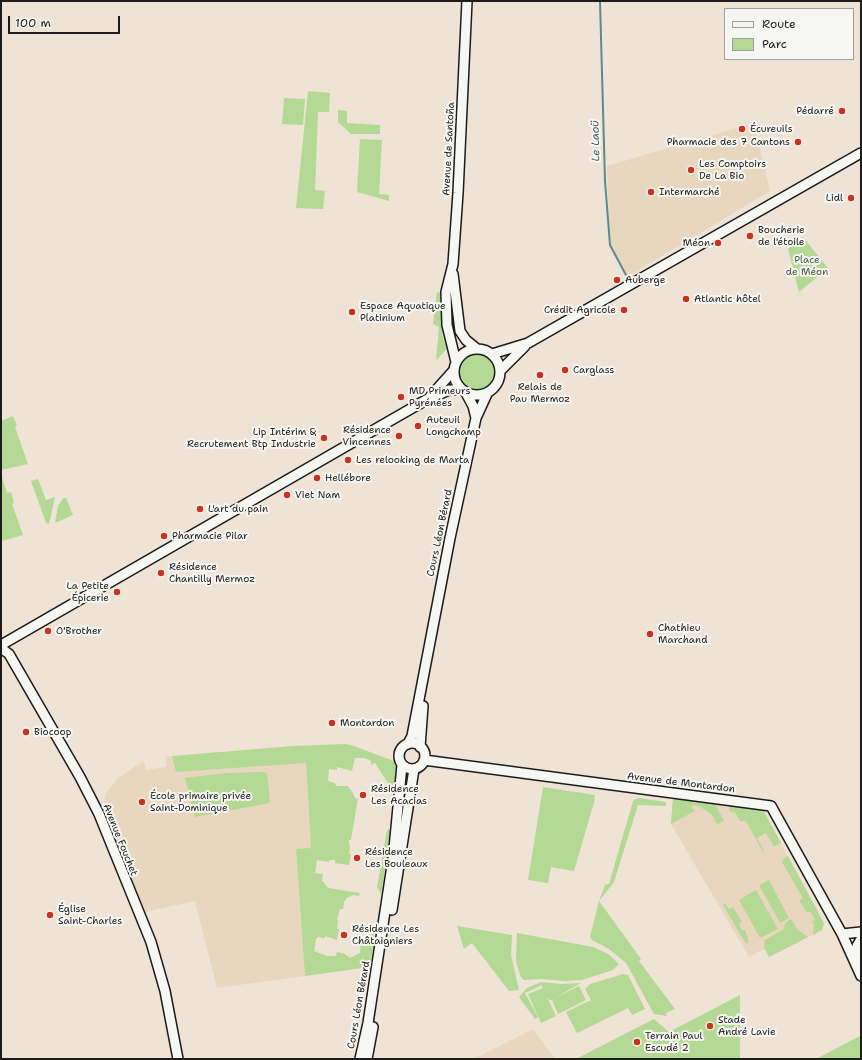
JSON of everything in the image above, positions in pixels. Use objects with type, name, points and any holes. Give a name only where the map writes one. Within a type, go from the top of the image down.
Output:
[{"type":"main road","name":"Avenue de Santoña","points":[[466,1],[466,36],[453,264],[460,331],[466,340],[477,349]]},
{"type":"main road","points":[[492,354],[528,343],[861,153]]},
{"type":"main road","name":"Avenue de Santoña","points":[[453,264],[446,292],[447,325],[455,366]]},
{"type":"main road","points":[[501,370],[528,343]]},
{"type":"main road","points":[[1,646],[426,400],[449,390],[464,391],[473,395],[487,394],[498,383],[501,370],[499,364],[492,354],[485,350],[477,349],[465,352],[426,400]]},
{"type":"main road","points":[[455,366],[457,384],[464,391],[473,406],[476,418]]},
{"type":"main road","name":"Cours Léon Bérard","points":[[408,744],[412,736],[450,538],[476,418],[487,394]]},
{"type":"main road","name":"Avenue Fouchet","points":[[1,646],[9,654],[80,777],[99,814],[151,942],[165,991],[178,1059]]},
{"type":"main road","name":"Cours Léon Bérard","points":[[420,747],[428,653]]},
{"type":"main road","points":[[408,744],[420,747],[424,753],[424,760],[420,766],[414,769],[409,769],[402,765],[399,757],[401,749],[408,744]]},
{"type":"main road","name":"Avenue de Montardon","points":[[424,760],[771,806],[842,934]]},
{"type":"main road","name":"Cours Léon Bérard","points":[[360,1059],[368,1023],[393,859],[402,765]]},
{"type":"main road","name":"Cours Léon Bérard","points":[[367,1059],[414,769]]},
{"type":"main road","points":[[861,932],[842,934],[861,976]]},
{"type":"main road","points":[[857,967],[857,946],[861,939]]},
{"type":"shaded area","points":[[754,123],[770,191],[627,277],[610,245],[607,166]]},
{"type":"shaded area","points":[[172,756],[176,772],[306,762],[311,849],[296,850],[305,976],[217,988],[195,901],[145,912],[104,808],[105,795],[117,779],[137,765],[144,762],[146,770],[166,767],[166,757]]},
{"type":"shaded area","points":[[673,798],[763,810],[824,923],[822,930],[769,957],[765,949],[749,957],[671,824]]},
{"type":"shaded area","points":[[533,1029],[555,1059],[474,1059]]},
{"type":"green space","points":[[308,91],[330,93],[329,112],[318,112],[315,190],[325,191],[323,209],[296,208]]},
{"type":"green space","points":[[284,98],[305,99],[303,125],[282,124]]},
{"type":"green space","points":[[338,110],[347,111],[347,123],[380,125],[380,134],[351,134],[338,122]]},
{"type":"green space","points":[[360,139],[382,140],[379,194],[389,195],[389,201],[357,192]]},
{"type":"green space","name":"Place de Méon","points":[[803,237],[828,268],[799,292],[788,249]]},
{"type":"green space","points":[[437,292],[442,293],[442,335],[447,349],[436,360],[439,327],[433,324]]},
{"type":"green space","points":[[481,354],[490,359],[494,365],[494,379],[490,385],[481,390],[473,390],[464,385],[460,379],[459,368],[464,359],[470,355]]},
{"type":"green space","points":[[13,416],[17,426],[15,427],[28,464],[1,470],[1,421]]},
{"type":"green space","points":[[1,474],[7,493],[11,492],[14,503],[12,504],[23,535],[2,541]]},
{"type":"green space","points":[[38,479],[46,500],[55,497],[49,524],[46,523],[31,481]]},
{"type":"green space","points":[[63,498],[66,498],[73,515],[55,523],[58,506]]},
{"type":"green space","points":[[345,744],[391,760],[395,763],[397,768],[394,786],[390,786],[375,763],[371,765],[371,761],[365,758],[355,758],[352,771],[337,767],[337,770],[329,769],[328,781],[335,783],[336,786],[348,786],[354,793],[353,794],[356,799],[358,798],[351,840],[349,840],[349,854],[351,854],[349,865],[335,863],[335,860],[330,860],[329,862],[317,860],[315,873],[323,874],[322,880],[328,888],[360,893],[359,896],[353,895],[347,898],[344,902],[343,909],[340,909],[337,920],[337,929],[339,929],[337,940],[325,936],[325,938],[318,937],[316,939],[314,951],[327,956],[336,956],[337,952],[345,954],[350,958],[360,953],[361,938],[370,937],[372,928],[374,932],[374,941],[370,967],[305,976],[296,849],[311,848],[306,763],[176,772],[172,756],[293,746]]},
{"type":"green space","points":[[225,773],[267,773],[270,803],[195,817],[185,778]]},
{"type":"green space","points":[[543,787],[595,795],[574,871],[551,867],[548,883],[528,880]]},
{"type":"green space","points":[[638,798],[666,802],[666,806],[638,805],[614,882],[599,901],[605,885],[609,884],[633,801]]},
{"type":"green space","points":[[673,798],[715,804],[724,821],[717,824],[712,815],[702,808],[694,805],[691,807],[695,811],[671,824]]},
{"type":"green space","points":[[730,806],[763,810],[781,843],[774,847],[766,833],[757,838],[764,851],[763,852],[746,821],[740,821],[734,811],[731,813],[729,809]]},
{"type":"green space","points":[[392,828],[381,894],[377,887],[387,830]]},
{"type":"green space","points":[[788,856],[824,923],[822,930],[813,935],[814,925],[812,922],[815,920],[810,911],[807,913],[799,900],[803,898],[782,862],[785,857]]},
{"type":"green space","points":[[769,880],[789,918],[780,923],[759,885]]},
{"type":"green space","points":[[756,890],[778,929],[760,938],[739,900]]},
{"type":"green space","points":[[599,901],[641,959],[639,961],[675,1009],[666,1013],[667,1016],[654,1014],[626,963],[609,949],[592,940],[590,937]]},
{"type":"green space","points":[[725,904],[729,909],[733,907],[742,922],[739,924],[742,930],[745,930],[749,942],[746,944],[723,905]]},
{"type":"green space","points":[[791,919],[798,930],[808,937],[769,957],[764,947],[765,940],[784,929],[785,923]]},
{"type":"green space","points":[[457,926],[512,935],[511,955],[519,990],[509,991],[472,943],[464,949]]},
{"type":"green space","points":[[517,933],[593,947],[608,954],[619,964],[613,970],[582,980],[524,980],[521,977],[516,962]]},
{"type":"green space","points":[[623,974],[628,975],[645,1009],[632,1015],[628,1008],[577,1033],[566,1012],[591,1000],[585,989],[590,984]]},
{"type":"green space","points":[[541,982],[561,984],[581,983],[555,998],[579,986],[586,1000],[558,1014],[552,1000],[547,997],[556,1016],[541,1023],[528,994],[543,988],[542,985],[525,993],[538,1017],[535,1019],[519,997],[527,988]]},
{"type":"green space","name":"Stade André Lavie","points":[[740,995],[740,1059],[576,1059],[654,1019],[669,1032]]},
{"type":"green space","points":[[861,1036],[861,1059],[816,1059],[858,1037]]},
{"type":"waterway","name":"Le Laoü","points":[[600,1],[605,181],[610,245],[627,277]]},
{"type":"place","name":"Pédarré","points":[[842,111]]},
{"type":"place","name":"Écureuils","points":[[742,129]]},
{"type":"place","name":"Pharmacie des 7 Cantons","points":[[798,142]]},
{"type":"place","name":"Les Comptoirs De La Bio","points":[[691,170]]},
{"type":"place","name":"Intermarché","points":[[651,192]]},
{"type":"place","name":"Lidl","points":[[851,198]]},
{"type":"place","name":"Boucherie de l'étoile","points":[[750,236]]},
{"type":"place","name":"Méon","points":[[718,243]]},
{"type":"place","name":"Auberge","points":[[617,280]]},
{"type":"place","name":"Atlantic hôtel","points":[[686,299]]},
{"type":"place","name":"Crédit Agricole","points":[[624,310]]},
{"type":"place","name":"Espace Aquatique Platinium","points":[[352,312]]},
{"type":"place","name":"Carglass","points":[[565,370]]},
{"type":"place","name":"Relais de Pau Mermoz","points":[[540,375]]},
{"type":"place","name":"MD Primeurs Pyrénées","points":[[401,397]]},
{"type":"place","name":"Auteuil Longchamp","points":[[418,426]]},
{"type":"place","name":"Résidence Vincennes","points":[[399,436]]},
{"type":"place","name":"Lip Intérim & Recrutement Btp Industrie","points":[[324,438]]},
{"type":"place","name":"Les relooking de Marta","points":[[348,460]]},
{"type":"place","name":"Hellébore","points":[[317,478]]},
{"type":"place","name":"Viet Nam","points":[[287,495]]},
{"type":"place","name":"L'art du pain","points":[[200,509]]},
{"type":"place","name":"Pharmacie Pilar","points":[[164,536]]},
{"type":"place","name":"Résidence Chantilly Mermoz","points":[[161,573]]},
{"type":"place","name":"La Petite Épicerie","points":[[117,592]]},
{"type":"place","name":"O'Brother","points":[[48,631]]},
{"type":"place","name":"Chathieu Marchand","points":[[650,634]]},
{"type":"place","name":"Montardon","points":[[332,723]]},
{"type":"place","name":"Biocoop","points":[[26,732]]},
{"type":"place","name":"Résidence Les Acacias","points":[[363,795]]},
{"type":"place","name":"École primaire privée Saint-Dominique","points":[[142,802]]},
{"type":"place","name":"Résidence Les Bouleaux","points":[[357,858]]},
{"type":"place","name":"Église Saint-Charles","points":[[50,915]]},
{"type":"place","name":"Résidence Les Châtaigniers","points":[[344,935]]},
{"type":"place","name":"Stade André Lavie","points":[[710,1026]]},
{"type":"place","name":"Terrain Paul Escudé 2","points":[[637,1042]]}]
